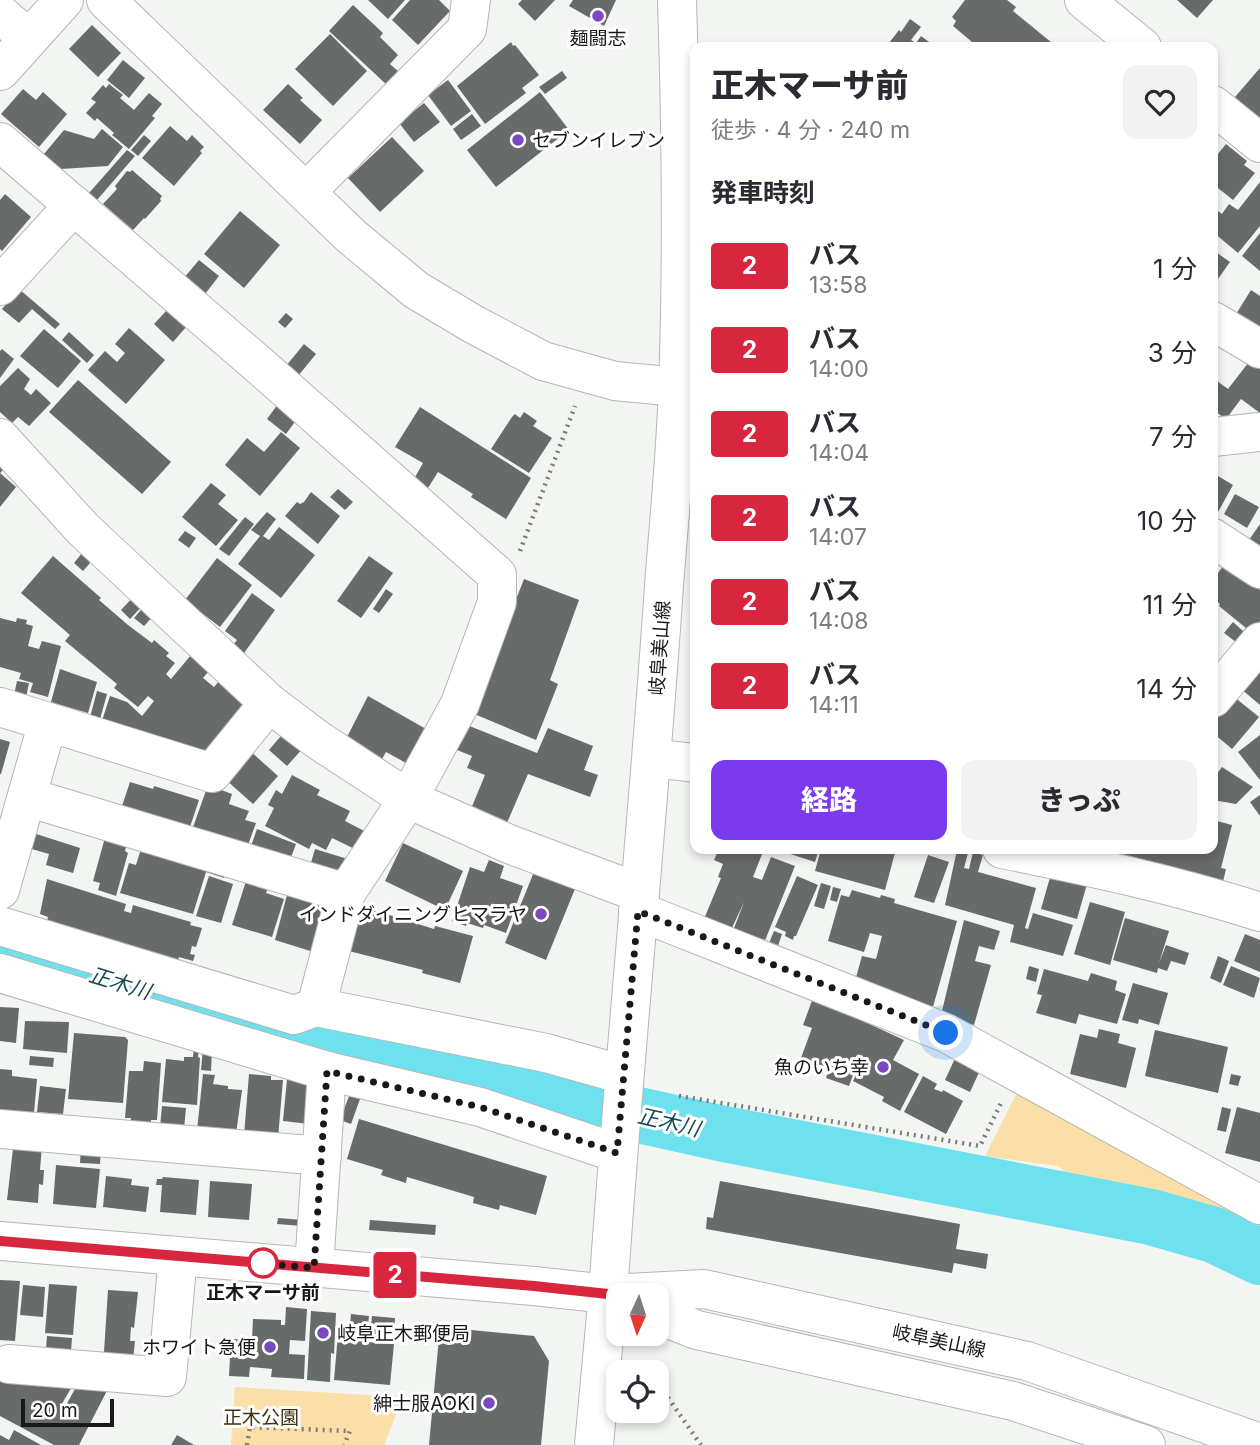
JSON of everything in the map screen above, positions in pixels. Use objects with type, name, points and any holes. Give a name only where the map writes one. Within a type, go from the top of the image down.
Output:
[{"type":"street","points":[[0,71],[14,26],[64,0]]},
{"type":"street","points":[[106,0],[351,236],[416,290],[543,361],[600,378],[678,387]]},
{"type":"street","points":[[307,191],[467,29],[471,0]]},
{"type":"street","name":"岐阜美山線","points":[[613,1283],[618,1146],[652,758],[678,387],[688,125],[677,0]]},
{"type":"street","points":[[1084,0],[1136,42]]},
{"type":"street","points":[[0,142],[259,365],[496,575],[497,602],[460,704],[408,799],[346,893],[316,1007]]},
{"type":"street","points":[[0,286],[74,205]]},
{"type":"street","points":[[1218,324],[1260,349]]},
{"type":"street","points":[[1218,436],[1260,432]]},
{"type":"street","points":[[0,438],[83,529],[269,703],[318,740],[408,799],[639,902],[946,1033],[1260,1205]]},
{"type":"street","points":[[1218,541],[1260,569]]},
{"type":"street","points":[[1218,692],[1260,642]]},
{"type":"street","points":[[0,707],[212,773],[269,703]]},
{"type":"street","points":[[0,890],[48,722]]},
{"type":"street","points":[[652,758],[690,762]]},
{"type":"street","points":[[27,797],[346,893]]},
{"type":"street","points":[[1027,854],[1098,868],[1260,912]]},
{"type":"street","points":[[0,926],[294,1015],[316,1007],[546,1053],[623,1082]]},
{"type":"street","points":[[0,973],[327,1071],[480,1107],[618,1146]]},
{"type":"street","points":[[314,1268],[327,1071]]},
{"type":"street","points":[[0,1129],[322,1156]]},
{"type":"street","points":[[0,1241],[534,1286],[606,1295]]},
{"type":"street","points":[[9,1364],[167,1377],[178,1256]]},
{"type":"street","name":"岐阜美山線","points":[[669,1292],[704,1289],[1027,1361],[1260,1443]]},
{"type":"street","points":[[669,1319],[697,1331],[1013,1401],[1146,1445]]},
{"type":"street","points":[[594,1445],[607,1346]]},
{"type":"path","points":[[496,575],[514,567],[575,405]]},
{"type":"path","points":[[679,1096],[979,1146],[1017,1072]]},
{"type":"path","points":[[669,1398],[701,1445]]},
{"type":"path","points":[[247,1445],[250,1427],[350,1431],[344,1445]]},
{"type":"green space","points":[[1021,1085],[1260,1211],[1260,1230],[1209,1208],[1137,1190],[1073,1179],[1058,1166],[985,1156]]},
{"type":"green space","name":"正木公園","points":[[235,1387],[403,1397],[384,1445],[231,1445]]},
{"type":"building","points":[[368,0],[405,0],[388,19]]},
{"type":"building","points":[[410,0],[439,0],[450,11],[418,45],[392,20]]},
{"type":"building","points":[[522,0],[555,0],[535,21],[518,4]]},
{"type":"building","name":"麺闘志","points":[[573,0],[616,0],[604,26],[569,6]]},
{"type":"building","points":[[965,0],[1007,0],[1016,7],[1013,11],[1051,42],[972,42],[953,26],[956,21],[952,17]]},
{"type":"building","points":[[1177,0],[1213,0],[1197,18]]},
{"type":"building","points":[[353,5],[383,33],[380,37],[398,55],[390,64],[400,73],[388,86],[329,31]]},
{"type":"building","points":[[910,19],[921,27],[911,40],[914,42],[890,42],[899,30],[901,32]]},
{"type":"building","points":[[92,25],[121,53],[98,77],[69,49]]},
{"type":"building","points":[[330,34],[367,71],[333,106],[295,69]]},
{"type":"building","points":[[921,36],[929,42],[917,42]]},
{"type":"building","points":[[511,42],[539,75],[522,88],[526,93],[485,124],[457,86]]},
{"type":"building","points":[[123,60],[145,78],[129,98],[107,80]]},
{"type":"building","points":[[1260,68],[1260,119],[1235,97]]},
{"type":"building","points":[[562,71],[567,78],[545,94],[539,87]]},
{"type":"building","points":[[448,80],[471,111],[451,126],[428,95]]},
{"type":"building","points":[[109,84],[123,95],[120,98],[134,110],[149,93],[162,104],[152,116],[155,118],[129,149],[97,118],[95,121],[86,113],[96,102],[91,99],[103,85],[106,88]]},
{"type":"building","points":[[288,84],[303,98],[300,100],[322,120],[300,144],[263,110]]},
{"type":"building","points":[[23,89],[36,100],[43,92],[67,114],[39,147],[1,114]]},
{"type":"building","name":"セブンイレブン","points":[[540,92],[569,130],[496,187],[467,150]]},
{"type":"building","points":[[424,103],[440,122],[414,142],[399,123]]},
{"type":"building","points":[[472,114],[481,126],[461,140],[453,129]]},
{"type":"building","points":[[170,126],[187,141],[192,135],[204,147],[174,186],[142,158]]},
{"type":"building","points":[[102,129],[123,147],[108,166],[61,169],[44,154],[64,130],[94,139]]},
{"type":"building","points":[[144,135],[151,141],[138,156],[131,150]]},
{"type":"building","points":[[392,137],[424,171],[380,212],[348,178]]},
{"type":"building","points":[[1226,144],[1247,161],[1244,165],[1255,173],[1233,200],[1218,188],[1218,154]]},
{"type":"building","points":[[127,150],[135,156],[97,200],[89,193]]},
{"type":"building","points":[[132,170],[162,196],[161,201],[133,230],[103,204],[117,189],[115,186],[127,171]]},
{"type":"building","points":[[1260,182],[1260,226],[1238,253],[1218,236],[1218,211],[1222,214],[1229,204],[1238,210]]},
{"type":"building","points":[[5,194],[31,217],[2,251],[0,200]]},
{"type":"building","points":[[240,211],[280,245],[244,288],[204,254]]},
{"type":"building","points":[[1260,233],[1260,271],[1242,256]]},
{"type":"building","points":[[1218,254],[1230,262],[1218,279]]},
{"type":"building","points":[[199,260],[219,276],[205,294],[184,278]]},
{"type":"building","points":[[19,289],[60,324],[55,329],[32,309],[19,323],[2,309]]},
{"type":"building","points":[[1251,290],[1260,296],[1260,335],[1233,319]]},
{"type":"building","points":[[168,309],[187,326],[173,342],[154,324]]},
{"type":"building","points":[[286,313],[293,319],[285,328],[278,322]]},
{"type":"building","points":[[129,328],[165,360],[126,404],[88,370],[105,351],[117,362],[125,353],[115,344]]},
{"type":"building","points":[[44,329],[81,361],[58,388],[20,356]]},
{"type":"building","points":[[69,332],[94,355],[87,363],[62,340]]},
{"type":"building","points":[[304,344],[316,354],[298,376],[286,366]]},
{"type":"building","points":[[2,349],[14,359],[0,378],[0,351]]},
{"type":"building","points":[[1252,358],[1260,364],[1260,413],[1241,399],[1226,419],[1218,413],[1218,382],[1228,389]]},
{"type":"building","points":[[18,368],[30,379],[24,389],[31,395],[36,389],[51,403],[29,426],[18,417],[12,423],[0,412],[0,386]]},
{"type":"building","points":[[78,380],[171,462],[142,494],[49,412]]},
{"type":"building","points":[[278,404],[297,419],[286,434],[267,419]]},
{"type":"building","points":[[420,407],[531,478],[506,519],[438,472],[428,488],[414,479],[423,463],[395,447]]},
{"type":"building","points":[[524,412],[537,421],[533,426],[552,438],[529,473],[491,449],[512,417],[515,414],[520,418]]},
{"type":"building","points":[[281,432],[300,448],[260,496],[225,465],[247,438],[264,452]]},
{"type":"building","points":[[0,473],[16,487],[0,507]]},
{"type":"building","points":[[1218,476],[1233,485],[1218,512]]},
{"type":"building","points":[[211,483],[226,495],[218,504],[238,520],[216,546],[182,517]]},
{"type":"building","points":[[338,489],[353,502],[345,510],[330,497]]},
{"type":"building","points":[[311,492],[340,516],[318,544],[285,516],[297,502],[304,502]]},
{"type":"building","points":[[1235,494],[1259,507],[1247,528],[1224,514]]},
{"type":"building","points":[[267,512],[276,519],[263,536],[269,540],[279,527],[315,555],[281,598],[238,564],[260,536],[251,530]]},
{"type":"building","points":[[245,517],[254,524],[229,556],[219,549]]},
{"type":"building","points":[[1260,524],[1260,556],[1249,540]]},
{"type":"building","points":[[185,531],[196,538],[189,548],[178,540]]},
{"type":"building","points":[[86,548],[96,556],[83,571],[74,563]]},
{"type":"building","points":[[53,556],[128,625],[152,643],[154,640],[169,653],[166,656],[175,663],[166,674],[171,679],[191,655],[209,671],[203,678],[214,687],[221,679],[252,704],[208,760],[186,753],[170,739],[165,744],[100,727],[110,696],[127,702],[142,716],[154,701],[148,696],[138,707],[114,688],[117,684],[65,641],[70,635],[21,593]]},
{"type":"building","points":[[369,556],[393,573],[361,618],[337,601]]},
{"type":"building","points":[[217,558],[252,585],[220,627],[185,600]]},
{"type":"building","points":[[1228,564],[1260,590],[1260,621],[1240,645],[1224,633],[1233,622],[1243,631],[1246,628],[1219,606],[1218,573]]},
{"type":"building","points":[[524,579],[579,600],[550,680],[558,684],[536,740],[472,713]]},
{"type":"building","points":[[386,589],[393,594],[379,613],[373,609]]},
{"type":"building","points":[[252,593],[275,610],[239,660],[228,652],[237,640],[225,631]]},
{"type":"building","points":[[136,594],[146,602],[130,619],[121,610]]},
{"type":"building","points":[[147,603],[157,612],[144,626],[134,618]]},
{"type":"building","points":[[0,618],[16,622],[17,618],[27,620],[26,624],[33,626],[28,646],[39,649],[42,641],[61,646],[48,697],[30,692],[33,683],[19,679],[21,673],[0,667]]},
{"type":"building","points":[[1260,664],[1260,705],[1240,688]]},
{"type":"building","points":[[60,669],[97,682],[88,713],[51,702]]},
{"type":"building","points":[[17,681],[29,683],[25,702],[13,700]]},
{"type":"building","points":[[97,691],[107,694],[99,723],[89,721]]},
{"type":"building","points":[[368,696],[426,729],[406,763],[386,752],[381,761],[345,741]]},
{"type":"building","points":[[1233,696],[1259,717],[1232,749],[1218,737],[1218,714]]},
{"type":"building","points":[[467,725],[537,753],[548,728],[593,746],[584,770],[598,775],[590,797],[528,774],[503,832],[468,816],[485,775],[467,768],[472,756],[457,750]]},
{"type":"building","points":[[286,730],[304,747],[287,766],[269,750]]},
{"type":"building","points":[[1260,735],[1260,780],[1238,752]]},
{"type":"building","points":[[0,739],[10,742],[1,774],[0,774]]},
{"type":"building","points":[[250,751],[278,776],[253,804],[225,779]]},
{"type":"building","points":[[1222,767],[1253,787],[1236,804],[1218,801],[1218,772]]},
{"type":"building","points":[[292,775],[320,790],[317,795],[350,811],[345,821],[370,834],[361,852],[332,838],[326,850],[312,843],[309,849],[265,826],[274,808],[268,805],[276,790],[282,794]]},
{"type":"building","points":[[130,782],[153,789],[154,786],[199,800],[188,833],[120,812]]},
{"type":"building","points":[[208,785],[232,794],[229,804],[249,811],[245,820],[256,823],[248,845],[192,830]]},
{"type":"building","points":[[1260,795],[1260,816],[1250,802]]},
{"type":"building","points":[[1218,821],[1232,825],[1221,868],[1226,869],[1222,886],[1161,864],[1122,854],[1218,854]]},
{"type":"building","points":[[257,829],[296,844],[289,863],[250,849]]},
{"type":"building","points":[[30,832],[80,848],[73,873],[46,865],[49,854],[25,847]]},
{"type":"building","points":[[106,834],[128,840],[125,851],[128,853],[116,896],[98,890],[100,883],[93,881]]},
{"type":"building","points":[[144,839],[228,864],[224,878],[206,872],[193,914],[120,893],[129,863],[136,865]]},
{"type":"building","points":[[403,843],[463,871],[445,910],[385,881]]},
{"type":"building","points":[[315,849],[351,860],[342,876],[308,873]]},
{"type":"building","points":[[717,854],[762,854],[753,877],[762,880],[771,857],[795,866],[762,948],[731,936],[744,902],[731,930],[704,919],[721,878],[718,877],[723,864],[714,860]]},
{"type":"building","points":[[790,854],[817,854],[815,862]]},
{"type":"building","points":[[820,854],[895,854],[885,890],[815,871]]},
{"type":"building","points":[[956,854],[968,854],[964,868],[969,869],[973,854],[980,854],[983,855],[978,872],[1036,888],[1025,928],[1028,929],[1033,913],[1073,925],[1063,956],[1010,942],[1014,925],[945,905]]},
{"type":"building","points":[[928,855],[949,862],[934,903],[914,897]]},
{"type":"building","points":[[489,860],[504,866],[500,878],[523,886],[506,933],[484,925],[483,928],[467,923],[466,926],[452,921],[470,867],[484,872]]},
{"type":"building","name":"インドダイニングヒマラヤ","points":[[536,867],[577,884],[546,960],[505,943]]},
{"type":"building","points":[[1051,874],[1087,884],[1077,919],[1041,909]]},
{"type":"building","points":[[209,876],[233,884],[221,923],[196,916]]},
{"type":"building","points":[[797,876],[818,885],[793,940],[785,936],[786,932],[775,927]]},
{"type":"building","points":[[47,879],[126,904],[124,911],[131,913],[133,905],[191,922],[190,925],[202,928],[196,947],[192,946],[190,954],[195,955],[193,961],[179,957],[176,967],[46,926],[48,917],[40,914]]},
{"type":"building","points":[[246,881],[268,888],[266,893],[284,899],[272,937],[232,925]]},
{"type":"building","points":[[821,883],[831,886],[824,909],[814,906]]},
{"type":"building","points":[[833,887],[841,889],[837,902],[830,900]]},
{"type":"building","points":[[852,890],[895,899],[894,903],[957,921],[933,1007],[875,991],[855,981],[862,956],[876,959],[882,936],[870,933],[864,952],[828,941],[841,895],[849,897]]},
{"type":"building","points":[[288,891],[325,901],[320,954],[275,940]]},
{"type":"building","points":[[1090,902],[1125,912],[1110,965],[1074,954]]},
{"type":"building","points":[[354,904],[434,929],[435,926],[473,936],[460,983],[422,973],[423,970],[341,949]]},
{"type":"building","points":[[1125,918],[1169,931],[1159,963],[1166,945],[1189,953],[1185,965],[1171,961],[1167,971],[1158,968],[1157,973],[1113,960]]},
{"type":"building","points":[[964,920],[1000,931],[994,950],[979,946],[975,961],[991,965],[974,1025],[941,1015]]},
{"type":"building","points":[[774,931],[782,934],[776,952],[767,948]]},
{"type":"building","points":[[1245,934],[1260,940],[1260,972],[1234,961]]},
{"type":"building","points":[[1218,956],[1229,961],[1221,983],[1210,978]]},
{"type":"building","points":[[1029,966],[1039,969],[1036,982],[1026,979]]},
{"type":"building","points":[[1231,966],[1260,978],[1254,998],[1223,985]]},
{"type":"building","points":[[1044,969],[1088,981],[1091,973],[1117,981],[1115,990],[1126,994],[1117,1024],[1079,1014],[1076,1024],[1036,1013],[1042,995],[1037,994]]},
{"type":"building","points":[[1133,983],[1168,993],[1159,1025],[1139,1019],[1138,1024],[1122,1020]]},
{"type":"building","points":[[813,998],[904,1040],[893,1060],[919,1074],[900,1111],[882,1101],[884,1097],[853,1081],[865,1058],[858,1054],[849,1086],[826,1078],[829,1068],[801,1058],[812,1028],[803,1025]]},
{"type":"building","points":[[0,1007],[19,1008],[16,1043],[0,1041]]},
{"type":"building","points":[[25,1021],[69,1022],[67,1053],[23,1049]]},
{"type":"building","points":[[1099,1029],[1120,1034],[1118,1043],[1136,1048],[1126,1088],[1070,1074],[1080,1034],[1097,1038]]},
{"type":"building","points":[[1155,1030],[1228,1047],[1218,1093],[1145,1076]]},
{"type":"building","points":[[74,1033],[125,1037],[128,1040],[123,1103],[68,1099]]},
{"type":"building","points":[[194,1046],[199,1047],[200,1058],[197,1105],[162,1102],[166,1059],[184,1061],[184,1057],[193,1057]]},
{"type":"building","points":[[203,1048],[212,1049],[211,1071],[201,1070]]},
{"type":"building","points":[[957,1054],[982,1066],[970,1092],[945,1080]]},
{"type":"building","points":[[30,1056],[54,1058],[53,1067],[29,1065]]},
{"type":"building","points":[[144,1061],[161,1063],[157,1120],[151,1120],[151,1126],[130,1124],[131,1118],[125,1118],[129,1071],[143,1071]]},
{"type":"building","points":[[0,1069],[12,1070],[12,1076],[37,1079],[34,1113],[0,1111]]},
{"type":"building","points":[[203,1074],[215,1075],[213,1084],[242,1090],[236,1134],[197,1130]]},
{"type":"building","points":[[249,1074],[283,1080],[278,1138],[244,1135]]},
{"type":"building","points":[[1231,1074],[1241,1076],[1238,1086],[1229,1084]]},
{"type":"building","points":[[923,1076],[937,1084],[934,1089],[943,1090],[963,1101],[946,1134],[904,1112]]},
{"type":"building","points":[[287,1079],[313,1082],[309,1124],[283,1121]]},
{"type":"building","points":[[40,1086],[66,1089],[63,1114],[37,1112]]},
{"type":"building","points":[[349,1096],[360,1099],[351,1124],[340,1120]]},
{"type":"building","points":[[162,1106],[186,1108],[184,1129],[160,1127]]},
{"type":"building","points":[[1222,1107],[1231,1109],[1226,1132],[1217,1130]]},
{"type":"building","points":[[1237,1107],[1260,1113],[1260,1162],[1225,1153]]},
{"type":"building","points":[[359,1119],[547,1176],[536,1215],[500,1205],[499,1210],[473,1203],[474,1197],[407,1177],[406,1183],[381,1175],[383,1170],[347,1159]]},
{"type":"building","points":[[14,1140],[42,1145],[40,1170],[44,1170],[43,1185],[39,1184],[38,1203],[7,1200]]},
{"type":"building","points":[[81,1147],[101,1148],[100,1164],[80,1163]]},
{"type":"building","points":[[56,1165],[100,1169],[96,1208],[53,1204]]},
{"type":"building","points":[[106,1176],[132,1179],[131,1185],[149,1187],[146,1212],[103,1207]]},
{"type":"building","points":[[163,1177],[199,1180],[196,1215],[160,1212],[162,1185],[156,1185],[157,1179]]},
{"type":"building","points":[[210,1181],[252,1184],[249,1220],[208,1217]]},
{"type":"building","points":[[720,1181],[960,1224],[956,1249],[988,1254],[986,1269],[954,1263],[952,1273],[706,1229],[707,1217],[713,1218]]},
{"type":"building","points":[[278,1218],[304,1220],[303,1226],[277,1224]]},
{"type":"building","points":[[370,1220],[436,1225],[435,1235],[369,1230]]},
{"type":"building","points":[[0,1280],[20,1281],[15,1341],[0,1340]]},
{"type":"building","points":[[49,1284],[77,1286],[73,1335],[45,1333]]},
{"type":"building","points":[[23,1285],[45,1287],[43,1317],[20,1315]]},
{"type":"building","points":[[108,1290],[138,1292],[134,1328],[131,1327],[130,1341],[135,1341],[132,1369],[103,1367]]},
{"type":"building","name":"ホワイト急便","points":[[286,1307],[307,1309],[305,1341],[290,1340],[289,1354],[305,1355],[304,1379],[271,1377],[272,1369],[250,1367],[249,1377],[229,1376],[231,1339],[252,1340],[253,1319],[281,1320],[281,1325],[285,1325]]},
{"type":"building","name":"岐阜正木郵便局","points":[[311,1311],[336,1313],[330,1382],[307,1380]]},
{"type":"building","points":[[351,1314],[369,1316],[366,1342],[394,1344],[390,1385],[334,1380],[338,1334],[349,1335]]},
{"type":"building","points":[[372,1316],[395,1318],[394,1338],[370,1336]]},
{"type":"building","name":"紳士服AOKI","points":[[440,1327],[534,1336],[549,1361],[541,1445],[429,1445]]},
{"type":"building","points":[[47,1336],[72,1338],[70,1364],[45,1361]]},
{"type":"building","points":[[0,1370],[73,1385],[60,1407],[64,1409],[82,1376],[113,1379],[79,1445],[54,1445],[0,1416]]},
{"type":"building","points":[[14,1430],[41,1445],[0,1445],[0,1435],[9,1440]]},
{"type":"building","points":[[177,1435],[194,1445],[171,1445]]},
{"type":"waterway","name":"正木川","points":[[0,947],[319,1042],[724,1134],[1151,1217],[1214,1235],[1260,1257]]},
{"type":"bus line","name":"2","points":[[0,1241],[606,1294]]},
{"type":"place","name":"麺闘志","points":[[598,16]]},
{"type":"place","name":"セブンイレブン","points":[[518,140]]},
{"type":"place","name":"インドダイニングヒマラヤ","points":[[541,914]]},
{"type":"place","name":"魚のいち幸","points":[[883,1067]]},
{"type":"place","name":"正木マーサ前","points":[[263,1263]]},
{"type":"place","name":"岐阜正木郵便局","points":[[323,1333]]},
{"type":"place","name":"ホワイト急便","points":[[270,1347]]},
{"type":"place","name":"紳士服AOKI","points":[[489,1403]]},
{"type":"route","points":[[263,1263],[260,1263],[314,1268],[327,1071],[480,1107],[617,1153],[638,911],[946,1033]]}]
